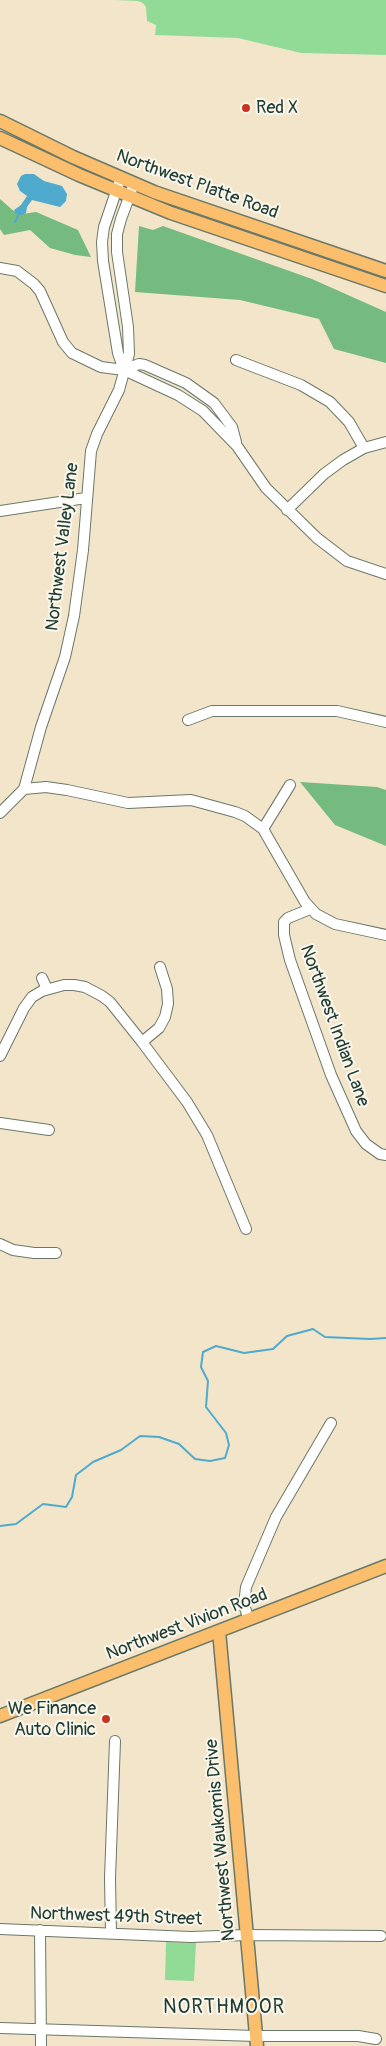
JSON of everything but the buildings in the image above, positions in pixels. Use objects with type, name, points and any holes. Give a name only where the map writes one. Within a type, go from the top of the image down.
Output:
[{"type":"main road","name":"Northwest Platte Road","points":[[0,121],[133,184],[386,271]]},
{"type":"main road","name":"Northwest Platte Road","points":[[0,138],[116,192],[220,230],[386,286]]},
{"type":"main road","name":"Northwest Vivion Road","points":[[0,1716],[386,1566]]},
{"type":"main road","name":"Northwest Waukomis Drive","points":[[219,1632],[256,2041]]},
{"type":"street","points":[[121,177],[104,227],[102,242],[112,319],[118,353],[124,370]]},
{"type":"street","name":"Northwest Valley Lane","points":[[24,789],[41,728],[65,657],[74,616],[83,550],[86,498],[93,442],[119,390],[129,354],[116,252],[117,234],[133,184]]},
{"type":"street","points":[[0,268],[17,271],[40,291],[63,342],[72,353],[101,367],[124,370],[178,395],[203,411],[237,446],[266,488],[317,538],[347,561],[386,574]]},
{"type":"street","points":[[236,360],[302,385],[330,402],[349,422],[364,448]]},
{"type":"street","points":[[124,370],[139,364],[145,365],[186,382],[214,403],[232,427],[237,446]]},
{"type":"street","points":[[288,510],[324,474],[364,448],[386,442]]},
{"type":"street","points":[[0,511],[86,498]]},
{"type":"street","points":[[188,720],[212,711],[337,712],[386,722]]},
{"type":"street","points":[[263,829],[290,786]]},
{"type":"street","points":[[0,813],[24,789],[46,787],[128,803],[192,800],[208,803],[246,816],[263,829],[310,909],[320,918],[335,924],[386,935]]},
{"type":"street","name":"Northwest Indian Lane","points":[[310,909],[288,918],[284,922],[284,935],[290,960],[328,1067],[356,1131],[366,1144],[380,1154],[386,1155]]},
{"type":"street","points":[[142,1042],[159,1028],[165,1017],[168,1004],[167,988],[160,967]]},
{"type":"street","points":[[42,978],[47,989]]},
{"type":"street","points":[[0,1056],[24,1008],[32,997],[47,989],[74,985],[94,991],[110,1002],[187,1102],[207,1135],[246,1229]]},
{"type":"street","points":[[0,1123],[49,1130]]},
{"type":"street","points":[[0,1244],[13,1250],[34,1253],[56,1253]]},
{"type":"street","points":[[249,1620],[244,1605],[246,1587],[276,1517],[331,1423]]},
{"type":"street","points":[[110,1933],[115,1741]]},
{"type":"street","name":"Northwest 49th Street","points":[[0,1929],[191,1937],[247,1935],[381,1936]]},
{"type":"street","points":[[40,1930],[41,2046]]},
{"type":"street","points":[[0,2028],[256,2041],[358,2036],[376,2040]]},
{"type":"green space","points":[[115,0],[386,0],[386,55],[301,53],[238,38],[155,35],[156,25],[147,21],[146,7],[143,3]]},
{"type":"green space","points":[[0,199],[16,213],[36,212],[78,230],[91,257],[50,248],[30,230],[4,235],[0,229]]},
{"type":"green space","points":[[139,226],[153,230],[163,226],[312,279],[386,312],[386,363],[334,349],[319,319],[240,300],[135,292]]},
{"type":"green space","points":[[300,782],[377,787],[386,790],[386,846],[335,825]]},
{"type":"green space","points":[[166,1942],[196,1943],[194,1981],[165,1980]]},
{"type":"water","points":[[34,174],[44,181],[62,186],[67,194],[66,201],[60,207],[32,200],[27,207],[26,213],[22,215],[15,213],[14,210],[21,205],[27,196],[20,191],[17,184],[21,176]]},
{"type":"waterway","points":[[15,222],[19,214]]},
{"type":"waterway","points":[[0,1526],[16,1524],[43,1504],[66,1507],[72,1497],[76,1475],[93,1462],[121,1450],[140,1436],[159,1437],[179,1444],[195,1459],[210,1461],[225,1458],[229,1445],[226,1433],[206,1407],[208,1381],[201,1367],[203,1352],[216,1346],[244,1353],[273,1349],[287,1336],[313,1329],[325,1337],[386,1338]]},
{"type":"place","name":"Red X","points":[[246,108]]},
{"type":"place","name":"We Finance Auto Clinic","points":[[106,1719]]},
{"type":"district","name":"NORTHMOOR","points":[[224,2008]]}]
